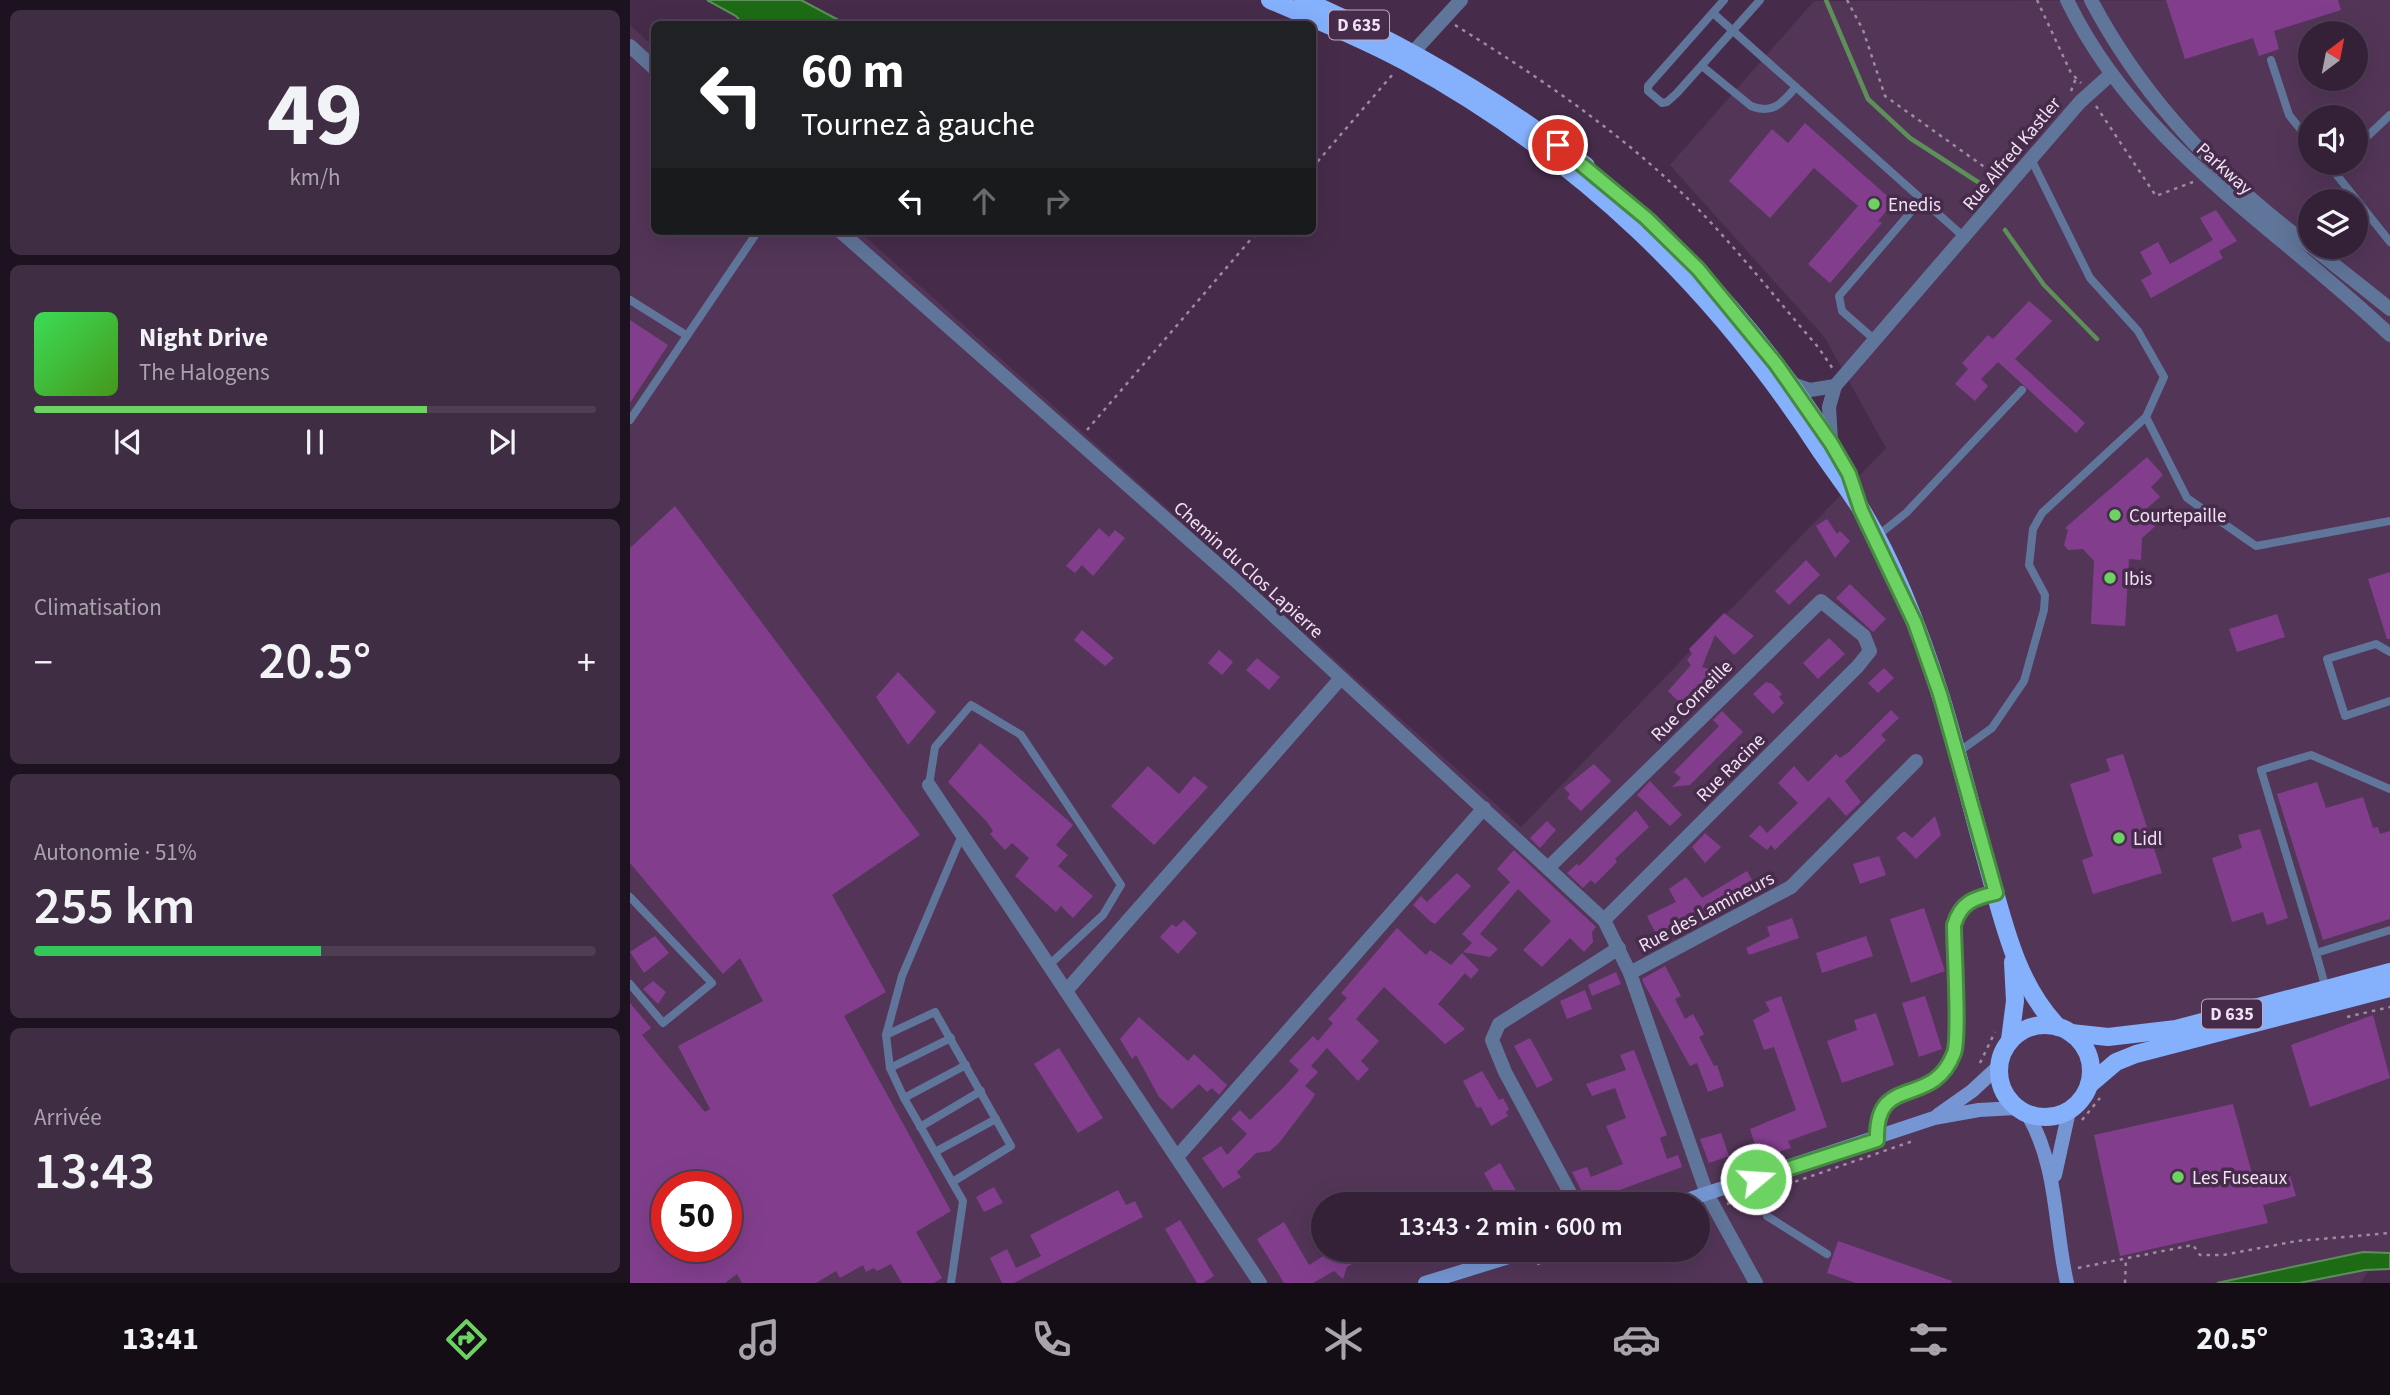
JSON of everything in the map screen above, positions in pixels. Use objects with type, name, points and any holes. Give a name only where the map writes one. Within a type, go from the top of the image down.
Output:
[{"type":"main road","name":"D 635","points":[[1270,0],[1409,56],[1533,141],[1586,181],[1637,226],[1689,278],[1736,333],[1861,510],[1876,537],[1915,623],[1957,753],[2012,952],[2033,996],[2064,1030],[2108,1037],[2143,1035],[2326,989],[2389,987]]},
{"type":"main road","name":"D 635","points":[[1303,0],[1409,56],[1540,132],[1615,191],[1698,269],[1790,383],[1849,474],[1861,510]]},
{"type":"main road","name":"D 635","points":[[2003,1036],[2015,1001],[2012,952]]},
{"type":"main road","name":"D 635","points":[[2095,1091],[2116,1062],[2136,1054],[2389,987]]},
{"type":"main road","points":[[2054,1183],[2059,1147],[2085,1095],[2095,1091],[2088,1056],[2064,1030],[2037,1026],[2003,1036],[1998,1067],[2002,1090],[2022,1111],[2044,1147],[2054,1183],[2066,1277]]},
{"type":"main road","points":[[1934,1118],[1972,1091],[1998,1067]]},
{"type":"main road","points":[[1710,1193],[1877,1140],[1934,1118],[1979,1110],[2022,1111],[2049,1118],[2072,1119]]},
{"type":"main road","points":[[1425,1283],[1492,1262]]},
{"type":"street","points":[[1409,56],[1461,0]]},
{"type":"street","name":"Parkway","points":[[2067,0],[2110,75],[2209,181],[2390,335]]},
{"type":"street","name":"Parkway","points":[[2091,0],[2127,63],[2181,130],[2242,191],[2298,236]]},
{"type":"street","points":[[630,46],[651,65]]},
{"type":"street","name":"Rue Alfred Kastler","points":[[1838,383],[2080,102],[2110,75]]},
{"type":"street","name":"Chemin du Clos Lapierre","points":[[844,235],[1341,678],[1604,920],[1630,973],[1706,1192]]},
{"type":"street","name":"Parkway","points":[[2327,259],[2390,309]]},
{"type":"street","points":[[1790,383],[1810,390],[1838,383]]},
{"type":"street","points":[[1831,443],[1829,407],[1838,383]]},
{"type":"street","name":"Rue Corneille","points":[[1549,867],[1821,601],[1864,636]]},
{"type":"street","name":"Rue Racine","points":[[1604,920],[1858,666],[1870,651],[1864,636]]},
{"type":"street","points":[[1066,991],[1341,678]]},
{"type":"street","name":"Rue des Lamineurs","points":[[1630,973],[1791,887],[1916,761]]},
{"type":"street","points":[[929,785],[1260,1283]]},
{"type":"street","points":[[1177,1157],[1484,808]]},
{"type":"street","points":[[1570,1192],[1505,1072],[1492,1040],[1499,1024],[1619,948]]},
{"type":"street","name":"Chemin du Clos Lapierre","points":[[1710,1199],[1756,1283]]},
{"type":"lane","points":[[1724,0],[1653,81],[1648,91],[1662,103],[1667,102],[1702,66],[1760,0]]},
{"type":"lane","points":[[1713,13],[1965,237]]},
{"type":"lane","points":[[2271,60],[2289,115],[2298,126]]},
{"type":"lane","points":[[1702,66],[1751,106],[1761,110],[1771,110],[1779,106],[1796,87]]},
{"type":"lane","points":[[2368,136],[2390,115]]},
{"type":"lane","points":[[1957,753],[1992,728],[2024,681],[2044,610],[2045,595],[2029,565],[2033,529],[2042,513],[2146,418],[2164,377],[2138,331],[2090,278],[2031,159]]},
{"type":"lane","points":[[2340,175],[2390,242]]},
{"type":"lane","points":[[1875,340],[1842,311],[1839,296],[1922,199]]},
{"type":"lane","points":[[630,420],[755,235]]},
{"type":"lane","points":[[630,300],[686,335]]},
{"type":"lane","points":[[1876,537],[1906,513],[2022,390]]},
{"type":"lane","points":[[2146,418],[2187,498],[2256,547],[2390,521]]},
{"type":"lane","points":[[2390,652],[2376,644],[2327,659],[2346,716],[2390,701]]},
{"type":"lane","points":[[929,785],[935,747],[971,705],[1021,735],[1121,885],[1103,915],[1049,965]]},
{"type":"lane","points":[[2326,989],[2261,770],[2311,755],[2390,789]]},
{"type":"lane","points":[[951,1283],[963,1201],[954,1181],[904,1098],[890,1068],[886,1035],[911,953],[962,835]]},
{"type":"lane","points":[[1877,1140],[1876,1120],[1888,1101],[1899,1093],[1920,1090],[1933,1083],[1955,1051],[1954,925],[1964,904],[1973,898],[1996,893]]},
{"type":"lane","points":[[630,897],[712,982],[663,1023],[630,984]]},
{"type":"lane","points":[[2316,953],[2390,930]]},
{"type":"lane","points":[[886,1035],[935,1012],[1011,1146],[954,1181]]},
{"type":"lane","points":[[890,1068],[951,1038]]},
{"type":"lane","points":[[904,1098],[965,1065]]},
{"type":"lane","points":[[920,1127],[981,1091]]},
{"type":"lane","points":[[936,1152],[996,1119]]},
{"type":"lane","points":[[1756,1179],[1767,1216],[1827,1254]]},
{"type":"path","points":[[1847,0],[1863,30],[1885,96],[1997,176]]},
{"type":"path","points":[[1444,17],[1544,82],[1632,148],[1700,211],[1818,348],[1838,383]]},
{"type":"path","points":[[1316,163],[1409,56]]},
{"type":"path","points":[[1077,442],[1255,235]]},
{"type":"path","points":[[2339,1019],[2390,1007]]},
{"type":"path","points":[[1979,1069],[1988,1041],[2003,1036]]},
{"type":"path","points":[[2072,1119],[2095,1108],[2095,1091]]},
{"type":"path","points":[[1724,1205],[1913,1142]]},
{"type":"path","points":[[2066,1277],[2126,1258],[2193,1245],[2200,1255],[2223,1255],[2297,1241],[2390,1233]]},
{"type":"path","points":[[2125,1283],[2126,1258]]},
{"type":"shaded area","points":[[707,0],[801,0],[840,21],[740,21]]},
{"type":"shaded area","points":[[2390,0],[2390,1262],[2376,1261],[2360,1283],[630,1283],[630,25],[651,44],[651,235],[863,235],[1521,827],[1886,448],[1825,338],[1670,165],[1814,1]]},
{"type":"shaded area","points":[[2363,1252],[2390,1253],[2390,1269],[2365,1270],[2299,1283],[2217,1283]]},
{"type":"building","points":[[2166,0],[2338,0],[2341,10],[2298,21],[2298,23],[2274,31],[2279,49],[2259,56],[2253,38],[2185,59]]},
{"type":"building","name":"Enedis","points":[[1805,123],[1894,202],[1878,221],[1882,223],[1830,283],[1808,264],[1858,206],[1814,168],[1770,218],[1729,181],[1772,129],[1788,143]]},
{"type":"building","points":[[2216,210],[2237,241],[2219,251],[2223,258],[2151,298],[2141,280],[2152,274],[2140,252],[2158,242],[2170,264],[2213,240],[2200,218]]},
{"type":"building","points":[[2029,301],[2052,321],[2015,359],[2085,423],[2076,433],[1998,362],[1981,379],[1988,386],[1975,401],[1955,384],[1968,369],[1962,363],[1988,335],[1993,339]]},
{"type":"building","points":[[630,320],[668,345],[630,403]]},
{"type":"building","name":"Courtepaille","points":[[2147,457],[2163,475],[2151,487],[2160,497],[2146,509],[2159,523],[2142,538],[2141,560],[2129,559],[2125,626],[2091,624],[2094,561],[2083,549],[2068,550],[2064,545],[2068,530],[2065,528]]},
{"type":"building","points":[[675,506],[920,835],[832,895],[886,992],[844,1016],[951,1211],[916,1232],[942,1278],[934,1283],[902,1283],[891,1264],[877,1271],[874,1268],[866,1272],[863,1265],[840,1278],[836,1271],[816,1283],[742,1283],[737,1274],[725,1283],[630,1283],[630,1003],[651,1028],[642,1035],[705,1112],[710,1109],[678,1046],[763,1001],[740,958],[723,974],[630,863],[630,548]]},
{"type":"building","points":[[1827,519],[1837,534],[1840,531],[1850,541],[1835,558],[1816,526]]},
{"type":"building","points":[[1099,528],[1109,537],[1115,530],[1125,538],[1093,576],[1082,565],[1075,573],[1066,566]]},
{"type":"building","points":[[1806,560],[1820,575],[1789,605],[1775,591]]},
{"type":"building","points":[[2390,572],[2390,639],[2387,639],[2368,579]]},
{"type":"building","points":[[1850,584],[1886,619],[1873,632],[1836,598]]},
{"type":"building","points":[[1724,613],[1754,636],[1734,655],[1715,635],[1702,667],[1720,672],[1727,678],[1716,689],[1710,683],[1685,708],[1668,691],[1691,665],[1687,660],[1692,654],[1689,649]]},
{"type":"building","points":[[2277,614],[2285,637],[2237,652],[2229,629]]},
{"type":"building","points":[[1082,630],[1114,658],[1105,666],[1074,640]]},
{"type":"building","points":[[1829,638],[1845,654],[1818,679],[1803,663]]},
{"type":"building","points":[[1219,650],[1233,662],[1222,675],[1208,663]]},
{"type":"building","points":[[1257,658],[1280,677],[1269,690],[1246,670]]},
{"type":"building","points":[[1884,668],[1894,678],[1878,693],[1868,683]]},
{"type":"building","points":[[898,672],[936,712],[908,745],[876,697]]},
{"type":"building","points":[[1766,682],[1782,694],[1779,697],[1784,703],[1773,714],[1753,694]]},
{"type":"building","points":[[1891,710],[1899,718],[1881,735],[1886,740],[1845,781],[1861,802],[1846,816],[1829,797],[1775,850],[1771,845],[1767,850],[1749,836],[1760,825],[1767,833],[1798,803],[1778,783],[1794,766],[1808,782],[1836,754],[1840,758],[1849,752]]},
{"type":"building","points":[[1722,711],[1743,732],[1690,785],[1672,787],[1681,778],[1674,772],[1719,726],[1713,720]]},
{"type":"building","points":[[980,743],[1073,825],[1056,845],[1068,855],[1058,866],[1093,896],[1073,918],[1061,906],[1056,912],[1015,876],[1029,858],[1012,843],[1005,850],[990,834],[993,831],[987,822],[948,782]]},
{"type":"building","name":"Lidl","points":[[2123,754],[2162,873],[2093,894],[2082,860],[2093,856],[2070,784],[2110,771],[2106,759]]},
{"type":"building","points":[[1594,764],[1611,781],[1581,811],[1567,798],[1570,794],[1564,788]]},
{"type":"building","points":[[1148,766],[1179,794],[1194,776],[1208,787],[1154,845],[1111,806]]},
{"type":"building","points":[[1650,781],[1682,815],[1670,826],[1637,795]]},
{"type":"building","points":[[2317,782],[2326,808],[2363,797],[2373,828],[2378,827],[2380,834],[2390,831],[2390,919],[2323,940],[2277,794]]},
{"type":"building","points":[[1636,810],[1649,827],[1615,859],[1617,862],[1595,884],[1591,880],[1583,888],[1567,873],[1577,864],[1579,866]]},
{"type":"building","points":[[1935,816],[1941,835],[1916,859],[1896,838],[1904,831],[1912,838]]},
{"type":"building","points":[[1547,821],[1556,830],[1540,848],[1530,838]]},
{"type":"building","points":[[2260,829],[2288,918],[2267,925],[2263,912],[2232,922],[2212,858],[2242,848],[2238,835]]},
{"type":"building","points":[[1705,833],[1721,847],[1705,863],[1692,847]]},
{"type":"building","points":[[1514,850],[1596,927],[1592,932],[1593,942],[1584,952],[1570,938],[1542,967],[1523,950],[1551,921],[1518,889],[1480,934],[1498,949],[1490,957],[1463,952],[1472,943],[1462,934],[1510,882],[1497,869]]},
{"type":"building","points":[[1879,856],[1886,875],[1860,884],[1853,864]]},
{"type":"building","points":[[1747,871],[1756,887],[1710,912],[1713,918],[1697,926],[1692,918],[1656,934],[1647,916],[1676,902],[1669,889],[1686,877],[1702,898]]},
{"type":"building","points":[[1457,873],[1471,886],[1435,924],[1413,905],[1421,896],[1427,902]]},
{"type":"building","points":[[1924,908],[1945,971],[1911,983],[1890,919]]},
{"type":"building","points":[[1792,918],[1799,938],[1749,955],[1746,948],[1770,936],[1767,927]]},
{"type":"building","points":[[1184,920],[1197,933],[1178,954],[1160,937],[1172,924],[1176,927]]},
{"type":"building","points":[[1397,928],[1426,955],[1430,950],[1451,965],[1462,953],[1479,970],[1471,979],[1465,973],[1438,1004],[1465,1029],[1445,1044],[1384,987],[1356,1019],[1379,1041],[1361,1061],[1369,1069],[1358,1081],[1327,1048],[1311,1066],[1318,1072],[1305,1086],[1315,1094],[1311,1101],[1279,1143],[1270,1151],[1256,1153],[1237,1172],[1241,1177],[1223,1188],[1202,1158],[1221,1146],[1227,1155],[1247,1134],[1231,1119],[1240,1110],[1250,1120],[1299,1070],[1289,1061],[1313,1036],[1318,1041],[1333,1023],[1328,1019],[1347,998],[1341,993]]},
{"type":"building","points":[[655,936],[669,953],[644,973],[630,952]]},
{"type":"building","points":[[1866,936],[1873,956],[1822,973],[1816,953]]},
{"type":"building","points":[[1665,966],[1681,996],[1675,999],[1685,1019],[1693,1014],[1704,1034],[1699,1037],[1714,1066],[1717,1065],[1724,1086],[1708,1092],[1697,1063],[1690,1066],[1643,982],[1642,979]]},
{"type":"building","points":[[1616,972],[1621,984],[1592,996],[1588,985]]},
{"type":"building","points":[[653,981],[666,992],[658,1004],[643,989]]},
{"type":"building","points":[[1585,990],[1592,1009],[1567,1019],[1560,1001]]},
{"type":"building","points":[[1781,996],[1827,1127],[1788,1141],[1791,1148],[1759,1158],[1750,1129],[1796,1110],[1774,1047],[1764,1050],[1753,1020],[1770,1011],[1765,1002]]},
{"type":"building","points":[[1925,996],[1942,1049],[1919,1057],[1902,1003]]},
{"type":"building","points":[[1876,1013],[1894,1065],[1842,1083],[1827,1041],[1857,1030],[1854,1020]]},
{"type":"building","points":[[2373,1015],[2390,1078],[2310,1107],[2291,1045]]},
{"type":"building","points":[[1139,1017],[1188,1061],[1194,1054],[1227,1085],[1219,1095],[1212,1088],[1207,1092],[1199,1084],[1172,1109],[1159,1097],[1136,1055],[1132,1059],[1120,1039]]},
{"type":"building","points":[[1530,1038],[1553,1080],[1537,1088],[1514,1046]]},
{"type":"building","points":[[1059,1048],[1103,1118],[1078,1133],[1034,1064]]},
{"type":"building","points":[[1634,1050],[1667,1135],[1660,1138],[1667,1159],[1678,1155],[1682,1167],[1614,1192],[1582,1192],[1572,1172],[1587,1167],[1591,1177],[1623,1164],[1606,1126],[1626,1118],[1615,1088],[1592,1096],[1586,1084],[1626,1070],[1620,1055]]},
{"type":"building","points":[[1482,1071],[1499,1100],[1503,1098],[1509,1109],[1506,1112],[1508,1116],[1491,1126],[1481,1107],[1477,1108],[1463,1081]]},
{"type":"building","name":"Les Fuseaux","points":[[2233,1104],[2254,1181],[2289,1172],[2296,1196],[2263,1205],[2268,1223],[2120,1256],[2094,1135]]},
{"type":"building","points":[[1721,1133],[1729,1156],[1709,1163],[1700,1139]]},
{"type":"building","points":[[1500,1163],[1517,1192],[1495,1192],[1484,1173]]},
{"type":"building","points":[[994,1187],[1003,1203],[984,1212],[976,1197]]},
{"type":"building","points":[[1118,1190],[1126,1205],[1135,1201],[1143,1217],[1014,1283],[1002,1283],[990,1258],[1007,1249],[1016,1268],[1041,1256],[1030,1235]]},
{"type":"building","points":[[1180,1220],[1214,1276],[1203,1283],[1197,1283],[1165,1229]]},
{"type":"building","points":[[1284,1222],[1309,1265],[1314,1262],[1355,1262],[1347,1267],[1343,1279],[1334,1271],[1313,1283],[1284,1283],[1257,1239]]},
{"type":"building","points":[[1838,1241],[1952,1281],[1856,1283],[1827,1273]]},
{"type":"waterway","points":[[1826,0],[1868,99],[1910,138],[1981,184]]},
{"type":"waterway","points":[[2005,230],[2044,285],[2097,339]]},
{"type":"place","name":"Enedis","points":[[1874,204]]},
{"type":"place","name":"Courtepaille","points":[[2115,515]]},
{"type":"place","name":"Ibis","points":[[2110,578]]},
{"type":"place","name":"Lidl","points":[[2119,838]]},
{"type":"place","name":"Les Fuseaux","points":[[2178,1177]]},
{"type":"route","points":[[1558,145],[1646,218],[1698,269],[1776,364],[1831,443],[1849,474],[1861,510],[1915,623],[1940,694],[1996,893],[1973,898],[1957,913],[1954,925],[1955,1051],[1933,1083],[1920,1090],[1899,1093],[1888,1101],[1876,1120],[1877,1140],[1756,1179]]}]
